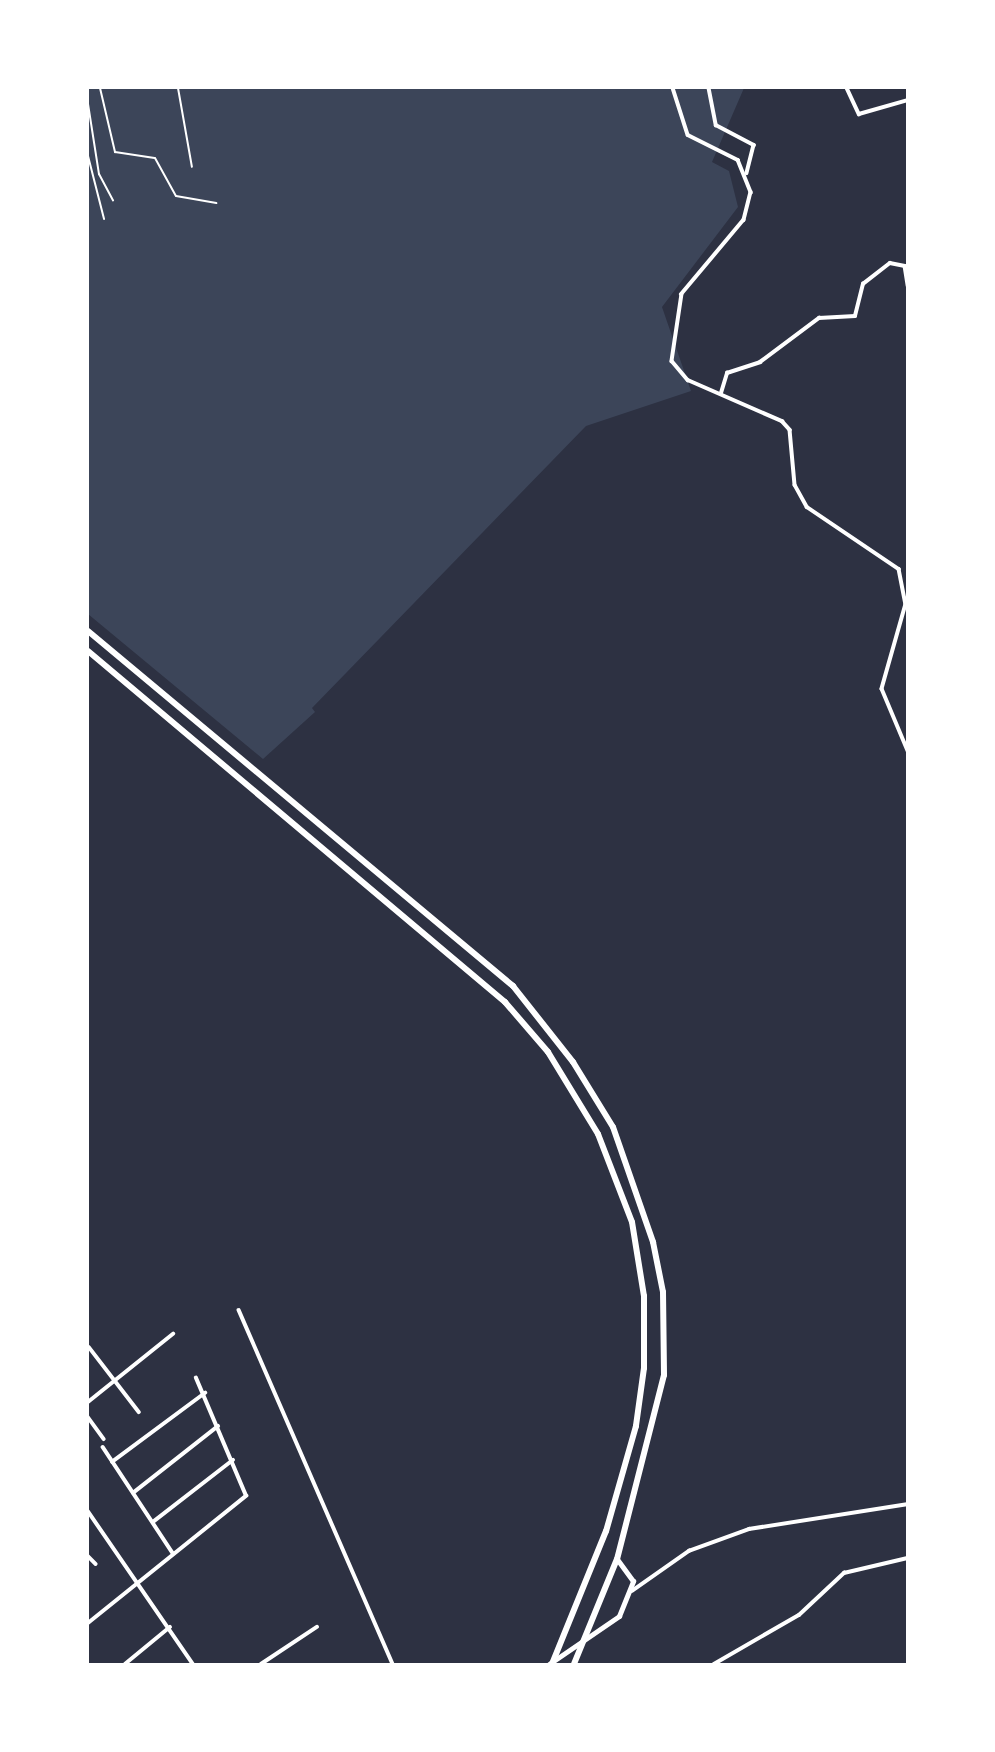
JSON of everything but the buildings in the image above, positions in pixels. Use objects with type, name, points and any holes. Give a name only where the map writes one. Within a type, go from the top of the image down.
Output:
[{"type":"highway","points":[[88,631],[521,994],[588,1083],[627,1158],[663,1292],[664,1375],[617,1559],[574,1664]]},
{"type":"highway","points":[[88,651],[505,1002],[535,1036],[598,1134],[632,1222],[644,1296],[635,1426],[606,1531],[550,1664]]},
{"type":"highway","points":[[289,818],[300,807]]},
{"type":"main road","points":[[550,1664],[606,1630],[632,1591],[631,1572],[617,1559]]},
{"type":"street","points":[[673,88],[688,135],[732,156],[746,176],[751,192],[744,220],[682,294],[674,329],[677,371],[782,421],[790,430],[795,485],[807,507],[887,556],[905,579],[904,618],[882,689],[908,751]]},
{"type":"street","points":[[709,88],[716,125],[754,145],[746,176]]},
{"type":"street","points":[[847,88],[859,114],[908,100]]},
{"type":"street","points":[[721,393],[727,373],[760,362],[819,318],[855,316],[863,284],[890,263],[905,266],[908,286]]},
{"type":"street","points":[[239,1310],[393,1664]]},
{"type":"street","points":[[88,1402],[173,1335]]},
{"type":"street","points":[[89,1347],[139,1412]]},
{"type":"street","points":[[88,1623],[246,1496],[205,1393],[196,1378]]},
{"type":"street","points":[[112,1462],[205,1393]]},
{"type":"street","points":[[88,1417],[104,1439]]},
{"type":"street","points":[[133,1493],[218,1426]]},
{"type":"street","points":[[103,1447],[173,1553]]},
{"type":"street","points":[[153,1522],[233,1460]]},
{"type":"street","points":[[632,1591],[689,1551],[749,1529],[908,1504]]},
{"type":"street","points":[[88,1511],[193,1664]]},
{"type":"street","points":[[88,1556],[96,1564]]},
{"type":"street","points":[[714,1664],[799,1615],[844,1573],[908,1558]]},
{"type":"street","points":[[125,1664],[170,1627]]},
{"type":"street","points":[[261,1664],[317,1627]]},
{"type":"path","points":[[100,88],[116,152],[155,158],[176,196],[216,203]]},
{"type":"path","points":[[178,88],[192,167]]},
{"type":"path","points":[[88,104],[99,174],[113,200]]},
{"type":"path","points":[[88,156],[104,219]]},
{"type":"shaded area","points":[[88,88],[744,88],[712,162],[729,171],[738,207],[662,307],[691,391],[586,426],[312,708],[315,712],[263,759],[88,614]]}]
